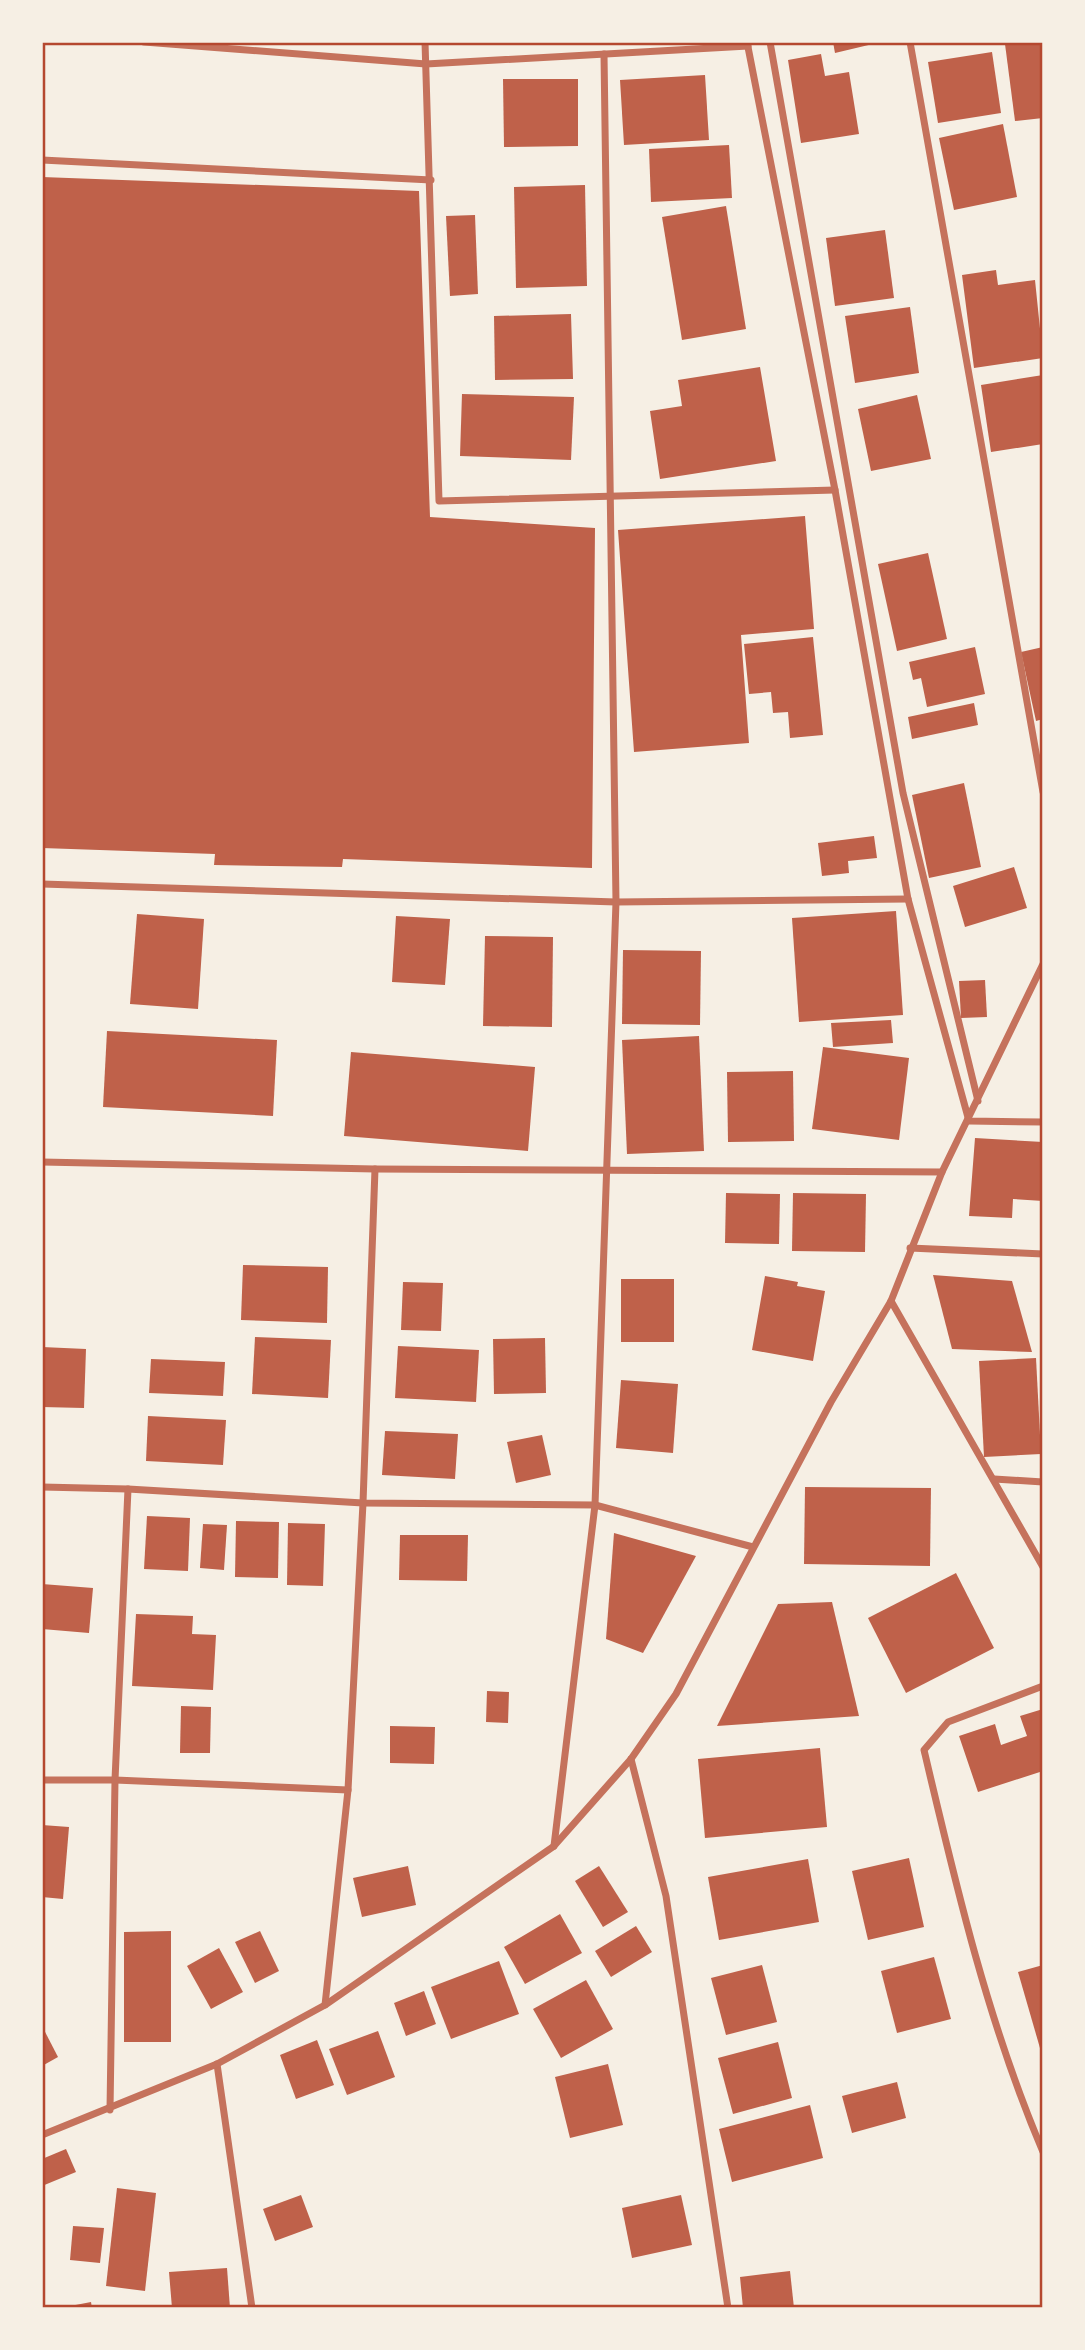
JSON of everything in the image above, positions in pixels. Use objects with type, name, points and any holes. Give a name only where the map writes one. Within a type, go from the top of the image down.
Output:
[{"type":"street","points":[[144,42],[426,64],[748,44],[835,490],[908,899],[969,1121]]},
{"type":"street","points":[[425,42],[439,500],[612,498],[835,490]]},
{"type":"street","points":[[769,42],[902,793],[978,1102]]},
{"type":"street","points":[[910,42],[1043,792]]},
{"type":"street","points":[[554,1846],[595,1505],[616,902],[604,54]]},
{"type":"street","points":[[42,160],[431,180]]},
{"type":"street","points":[[42,884],[616,902],[908,899]]},
{"type":"street","points":[[42,2136],[217,2064],[326,2005],[554,1846],[631,1759],[676,1694],[752,1547],[891,1301],[942,1172],[1043,964]]},
{"type":"street","points":[[969,1121],[1043,1122]]},
{"type":"street","points":[[42,1162],[375,1169],[942,1172]]},
{"type":"street","points":[[326,2005],[348,1790],[363,1503],[375,1169]]},
{"type":"street","points":[[910,1248],[1043,1254]]},
{"type":"street","points":[[891,1301],[1043,1567]]},
{"type":"street","points":[[994,1479],[1043,1482]]},
{"type":"street","points":[[42,1487],[128,1489],[363,1503],[595,1505],[752,1547]]},
{"type":"street","points":[[110,2110],[115,1780],[128,1489]]},
{"type":"street","points":[[1043,1686],[948,1722],[924,1750],[966,1929],[1026,2111],[1043,2152]]},
{"type":"street","points":[[631,1759],[666,1896],[728,2308]]},
{"type":"street","points":[[42,1780],[115,1780],[348,1790]]},
{"type":"street","points":[[217,2064],[252,2308]]},
{"type":"building","points":[[833,42],[877,42],[877,43],[835,53]]},
{"type":"building","points":[[1043,42],[1043,118],[1015,121],[1005,44]]},
{"type":"building","points":[[992,52],[1001,113],[938,123],[928,62]]},
{"type":"building","points":[[821,54],[825,76],[849,72],[859,134],[801,143],[788,60]]},
{"type":"building","points":[[705,75],[709,140],[624,145],[620,80]]},
{"type":"building","points":[[503,79],[578,79],[578,146],[504,147]]},
{"type":"building","points":[[1003,124],[1017,197],[954,210],[939,138]]},
{"type":"building","points":[[729,145],[732,198],[651,202],[649,149]]},
{"type":"building","points":[[42,177],[419,191],[430,517],[595,528],[592,868],[343,859],[342,867],[214,865],[215,854],[42,848]]},
{"type":"building","points":[[585,185],[587,286],[516,288],[514,187]]},
{"type":"building","points":[[726,206],[746,329],[682,340],[662,217]]},
{"type":"building","points":[[475,215],[478,294],[450,296],[446,216]]},
{"type":"building","points":[[885,230],[894,298],[835,306],[826,238]]},
{"type":"building","points":[[996,270],[998,285],[1035,280],[1043,358],[974,368],[962,275]]},
{"type":"building","points":[[910,307],[919,373],[855,383],[845,316]]},
{"type":"building","points":[[571,314],[573,379],[495,380],[494,316]]},
{"type":"building","points":[[760,367],[776,461],[660,479],[650,411],[682,406],[678,380]]},
{"type":"building","points":[[1043,375],[1043,444],[991,452],[981,385]]},
{"type":"building","points":[[462,394],[574,397],[571,460],[460,456]]},
{"type":"building","points":[[917,395],[931,459],[871,471],[858,409]]},
{"type":"building","points":[[805,516],[814,629],[741,635],[749,743],[634,752],[618,530]]},
{"type":"building","points":[[928,553],[947,639],[897,651],[878,564]]},
{"type":"building","points":[[813,637],[823,735],[790,738],[788,712],[773,713],[771,692],[749,694],[744,644]]},
{"type":"building","points":[[975,647],[985,694],[927,707],[921,678],[913,680],[909,662]]},
{"type":"building","points":[[1043,647],[1043,719],[1036,721],[1021,652]]},
{"type":"building","points":[[974,703],[978,725],[912,739],[908,717]]},
{"type":"building","points":[[964,783],[981,867],[929,878],[912,795]]},
{"type":"building","points":[[874,836],[877,858],[848,861],[849,873],[822,876],[818,843]]},
{"type":"building","points":[[1014,867],[1027,908],[965,927],[953,886]]},
{"type":"building","points":[[896,911],[903,1015],[799,1022],[792,918]]},
{"type":"building","points":[[137,914],[204,919],[198,1009],[130,1004]]},
{"type":"building","points":[[396,916],[450,919],[445,985],[392,982]]},
{"type":"building","points":[[485,936],[553,937],[552,1027],[483,1026]]},
{"type":"building","points":[[623,950],[701,951],[700,1025],[622,1024]]},
{"type":"building","points":[[985,980],[987,1017],[961,1018],[959,981]]},
{"type":"building","points":[[891,1020],[893,1043],[833,1047],[831,1023]]},
{"type":"building","points":[[107,1031],[277,1040],[273,1116],[103,1107]]},
{"type":"building","points":[[699,1036],[704,1151],[627,1154],[622,1040]]},
{"type":"building","points":[[823,1047],[909,1058],[899,1140],[812,1129]]},
{"type":"building","points":[[351,1052],[535,1067],[528,1151],[344,1136]]},
{"type":"building","points":[[793,1071],[794,1141],[728,1142],[727,1072]]},
{"type":"building","points":[[975,1138],[1043,1142],[1043,1201],[1013,1199],[1012,1218],[969,1216]]},
{"type":"building","points":[[726,1193],[780,1194],[779,1244],[725,1243]]},
{"type":"building","points":[[793,1193],[866,1194],[865,1252],[792,1251]]},
{"type":"building","points":[[243,1265],[328,1267],[327,1323],[241,1320]]},
{"type":"building","points":[[933,1275],[1012,1281],[1032,1352],[952,1349]]},
{"type":"building","points":[[765,1276],[798,1282],[797,1286],[825,1291],[813,1361],[752,1350]]},
{"type":"building","points":[[621,1279],[674,1279],[674,1342],[621,1342]]},
{"type":"building","points":[[403,1282],[443,1283],[441,1331],[401,1330]]},
{"type":"building","points":[[255,1337],[331,1340],[328,1398],[252,1394]]},
{"type":"building","points":[[545,1338],[546,1393],[494,1394],[493,1339]]},
{"type":"building","points":[[398,1346],[479,1350],[476,1402],[395,1398]]},
{"type":"building","points":[[42,1347],[86,1349],[84,1408],[42,1407]]},
{"type":"building","points":[[1036,1358],[1041,1454],[984,1457],[979,1361]]},
{"type":"building","points":[[151,1359],[225,1362],[223,1396],[149,1393]]},
{"type":"building","points":[[621,1380],[678,1384],[673,1453],[616,1448]]},
{"type":"building","points":[[148,1416],[226,1420],[223,1465],[146,1461]]},
{"type":"building","points":[[385,1431],[458,1434],[455,1479],[382,1475]]},
{"type":"building","points":[[542,1435],[551,1475],[516,1483],[507,1442]]},
{"type":"building","points":[[805,1487],[931,1488],[930,1566],[804,1564]]},
{"type":"building","points":[[147,1516],[190,1518],[188,1571],[144,1569]]},
{"type":"building","points":[[236,1521],[279,1522],[278,1578],[235,1577]]},
{"type":"building","points":[[288,1523],[325,1524],[323,1586],[287,1585]]},
{"type":"building","points":[[203,1524],[227,1525],[224,1570],[200,1568]]},
{"type":"building","points":[[614,1533],[696,1556],[643,1653],[606,1639]]},
{"type":"building","points":[[400,1535],[468,1535],[467,1581],[399,1580]]},
{"type":"building","points":[[956,1573],[994,1648],[906,1693],[868,1618]]},
{"type":"building","points":[[42,1584],[93,1588],[89,1633],[42,1629]]},
{"type":"building","points":[[832,1602],[859,1716],[717,1726],[778,1604]]},
{"type":"building","points":[[136,1614],[193,1616],[192,1634],[216,1635],[213,1690],[132,1686]]},
{"type":"building","points":[[487,1691],[509,1692],[508,1723],[486,1722]]},
{"type":"building","points":[[181,1706],[211,1707],[210,1753],[180,1753]]},
{"type":"building","points":[[1043,1709],[1043,1771],[978,1792],[959,1736],[995,1724],[1001,1745],[1027,1736],[1020,1716]]},
{"type":"building","points":[[390,1726],[435,1727],[434,1764],[390,1763]]},
{"type":"building","points":[[820,1748],[827,1827],[705,1838],[698,1759]]},
{"type":"building","points":[[42,1825],[69,1827],[63,1899],[42,1897]]},
{"type":"building","points":[[909,1858],[924,1927],[868,1940],[852,1871]]},
{"type":"building","points":[[808,1859],[819,1922],[719,1940],[708,1877]]},
{"type":"building","points":[[408,1866],[416,1905],[362,1917],[353,1878]]},
{"type":"building","points":[[599,1866],[628,1912],[603,1927],[575,1881]]},
{"type":"building","points":[[560,1914],[582,1953],[525,1984],[504,1947]]},
{"type":"building","points":[[636,1926],[652,1952],[611,1977],[595,1951]]},
{"type":"building","points":[[171,1931],[171,2042],[124,2042],[124,1932]]},
{"type":"building","points":[[260,1931],[279,1971],[255,1983],[235,1942]]},
{"type":"building","points":[[219,1948],[243,1992],[211,2009],[187,1966]]},
{"type":"building","points":[[934,1957],[951,2019],[897,2033],[881,1971]]},
{"type":"building","points":[[499,1961],[519,2014],[451,2039],[431,1987]]},
{"type":"building","points":[[762,1965],[777,2022],[726,2035],[711,1978]]},
{"type":"building","points":[[1043,1965],[1043,2055],[1042,2055],[1018,1972]]},
{"type":"building","points":[[586,1980],[613,2029],[561,2058],[533,2009]]},
{"type":"building","points":[[424,1991],[436,2024],[406,2036],[394,2003]]},
{"type":"building","points":[[42,2026],[58,2057],[42,2066]]},
{"type":"building","points":[[378,2031],[395,2077],[347,2095],[329,2049]]},
{"type":"building","points":[[317,2040],[334,2085],[296,2099],[280,2055]]},
{"type":"building","points":[[778,2042],[792,2098],[733,2114],[718,2058]]},
{"type":"building","points":[[608,2064],[623,2125],[570,2138],[555,2077]]},
{"type":"building","points":[[897,2082],[906,2118],[852,2133],[842,2096]]},
{"type":"building","points":[[810,2105],[823,2158],[732,2182],[719,2129]]},
{"type":"building","points":[[66,2149],[76,2172],[42,2186],[42,2159]]},
{"type":"building","points":[[117,2188],[156,2193],[145,2291],[106,2286]]},
{"type":"building","points":[[301,2195],[313,2227],[275,2241],[263,2209]]},
{"type":"building","points":[[681,2195],[692,2245],[632,2258],[622,2208]]},
{"type":"building","points":[[73,2226],[104,2228],[100,2263],[70,2260]]},
{"type":"building","points":[[227,2268],[230,2308],[172,2308],[169,2272]]},
{"type":"building","points":[[790,2271],[794,2308],[743,2308],[740,2277]]},
{"type":"building","points":[[91,2302],[92,2308],[65,2308],[65,2307]]}]
